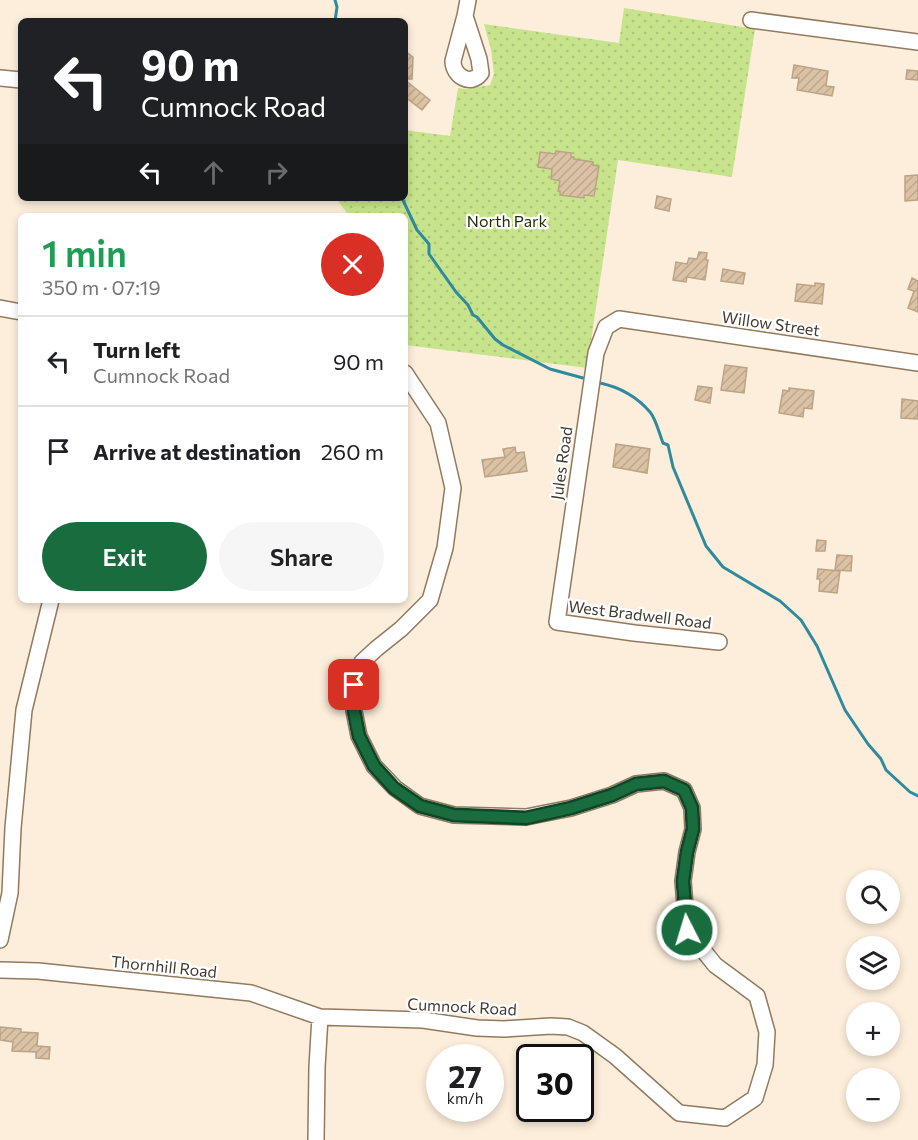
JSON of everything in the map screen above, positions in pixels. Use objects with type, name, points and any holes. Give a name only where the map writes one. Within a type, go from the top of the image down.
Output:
[{"type":"street","points":[[465,16],[468,0]]},
{"type":"street","points":[[752,20],[918,42]]},
{"type":"street","points":[[0,78],[18,80]]},
{"type":"street","points":[[0,308],[18,311]]},
{"type":"street","name":"Willow Street","points":[[619,319],[918,363]]},
{"type":"street","name":"Jules Road","points":[[557,622],[596,353],[606,327],[619,319]]},
{"type":"street","name":"Cumnock Road","points":[[320,1017],[423,1020],[477,1028],[551,1026],[568,1028],[582,1033],[615,1056],[678,1113],[725,1118],[755,1098],[765,1065],[767,1032],[757,996],[715,965],[687,930],[683,881],[693,829],[692,808],[684,790],[664,781],[636,784],[612,795],[571,808],[526,818],[454,815],[420,806],[394,788],[374,766],[359,736],[354,711],[354,685],[362,662],[401,629],[430,600],[445,548],[453,488],[438,423],[408,378]]},
{"type":"street","points":[[0,940],[10,893],[13,828],[24,710],[50,603]]},
{"type":"street","name":"West Bradwell Road","points":[[557,622],[719,642]]},
{"type":"street","name":"Thornhill Road","points":[[0,970],[38,971],[251,993],[320,1017]]},
{"type":"street","points":[[316,1140],[320,1017]]},
{"type":"green space","name":"North Park","points":[[624,8],[755,29],[732,177],[618,160],[587,368],[408,345],[408,213],[347,213],[338,201],[408,201],[408,130],[450,136],[458,88],[467,89],[490,85],[494,74],[484,24],[619,43]]},
{"type":"building","points":[[408,53],[413,57],[412,79],[408,79]]},
{"type":"building","points":[[794,65],[828,71],[826,86],[834,87],[832,96],[797,90],[799,78],[792,78]]},
{"type":"building","points":[[907,70],[918,71],[918,80],[906,79]]},
{"type":"building","points":[[408,82],[430,100],[422,110],[408,99]]},
{"type":"building","points":[[556,151],[571,153],[574,159],[593,162],[593,165],[599,166],[594,196],[584,195],[584,198],[560,195],[558,191],[560,181],[551,179],[552,169],[538,167],[540,152],[555,154]]},
{"type":"building","points":[[918,175],[918,200],[905,201],[905,176]]},
{"type":"building","points":[[657,196],[671,199],[669,211],[655,208]]},
{"type":"building","points":[[699,252],[707,253],[705,280],[687,277],[686,282],[673,280],[676,262],[687,264],[689,258],[697,259]]},
{"type":"building","points":[[723,269],[745,273],[743,284],[721,281]]},
{"type":"building","points":[[912,278],[918,281],[918,312],[908,308],[914,291],[908,289]]},
{"type":"building","points":[[815,283],[824,284],[822,304],[795,301],[797,284],[815,286]]},
{"type":"building","points":[[725,365],[747,368],[744,393],[721,390]]},
{"type":"building","points":[[698,386],[712,388],[710,403],[695,400]]},
{"type":"building","points":[[789,388],[814,391],[812,409],[804,408],[803,417],[779,413],[783,390],[789,391]]},
{"type":"building","points":[[902,399],[918,401],[918,419],[901,418]]},
{"type":"building","points":[[616,444],[650,449],[647,473],[613,467]]},
{"type":"building","points":[[515,447],[516,453],[524,452],[527,471],[485,477],[482,460],[505,457],[503,449]]},
{"type":"building","points":[[817,540],[826,541],[825,551],[816,551]]},
{"type":"building","points":[[837,555],[852,556],[851,571],[835,570]]},
{"type":"building","points":[[818,569],[840,571],[837,593],[819,591]]},
{"type":"building","points":[[0,1027],[38,1033],[37,1046],[50,1047],[49,1059],[36,1058],[36,1052],[12,1051],[13,1042],[0,1040]]},
{"type":"waterway","points":[[335,0],[337,7],[335,18]]},
{"type":"waterway","points":[[403,201],[417,230],[429,244],[429,254],[473,315],[495,339],[550,369],[583,378]]},
{"type":"waterway","points":[[600,383],[627,393],[650,412],[663,443],[668,445],[673,467],[706,546],[723,567],[780,601],[801,620],[817,646],[845,710],[881,759],[886,770],[910,792],[918,796]]},
{"type":"route","points":[[354,685],[354,711],[359,736],[374,766],[394,788],[420,806],[454,815],[526,818],[571,808],[612,795],[636,784],[664,781],[684,790],[692,808],[693,829],[683,881],[687,930]]}]
